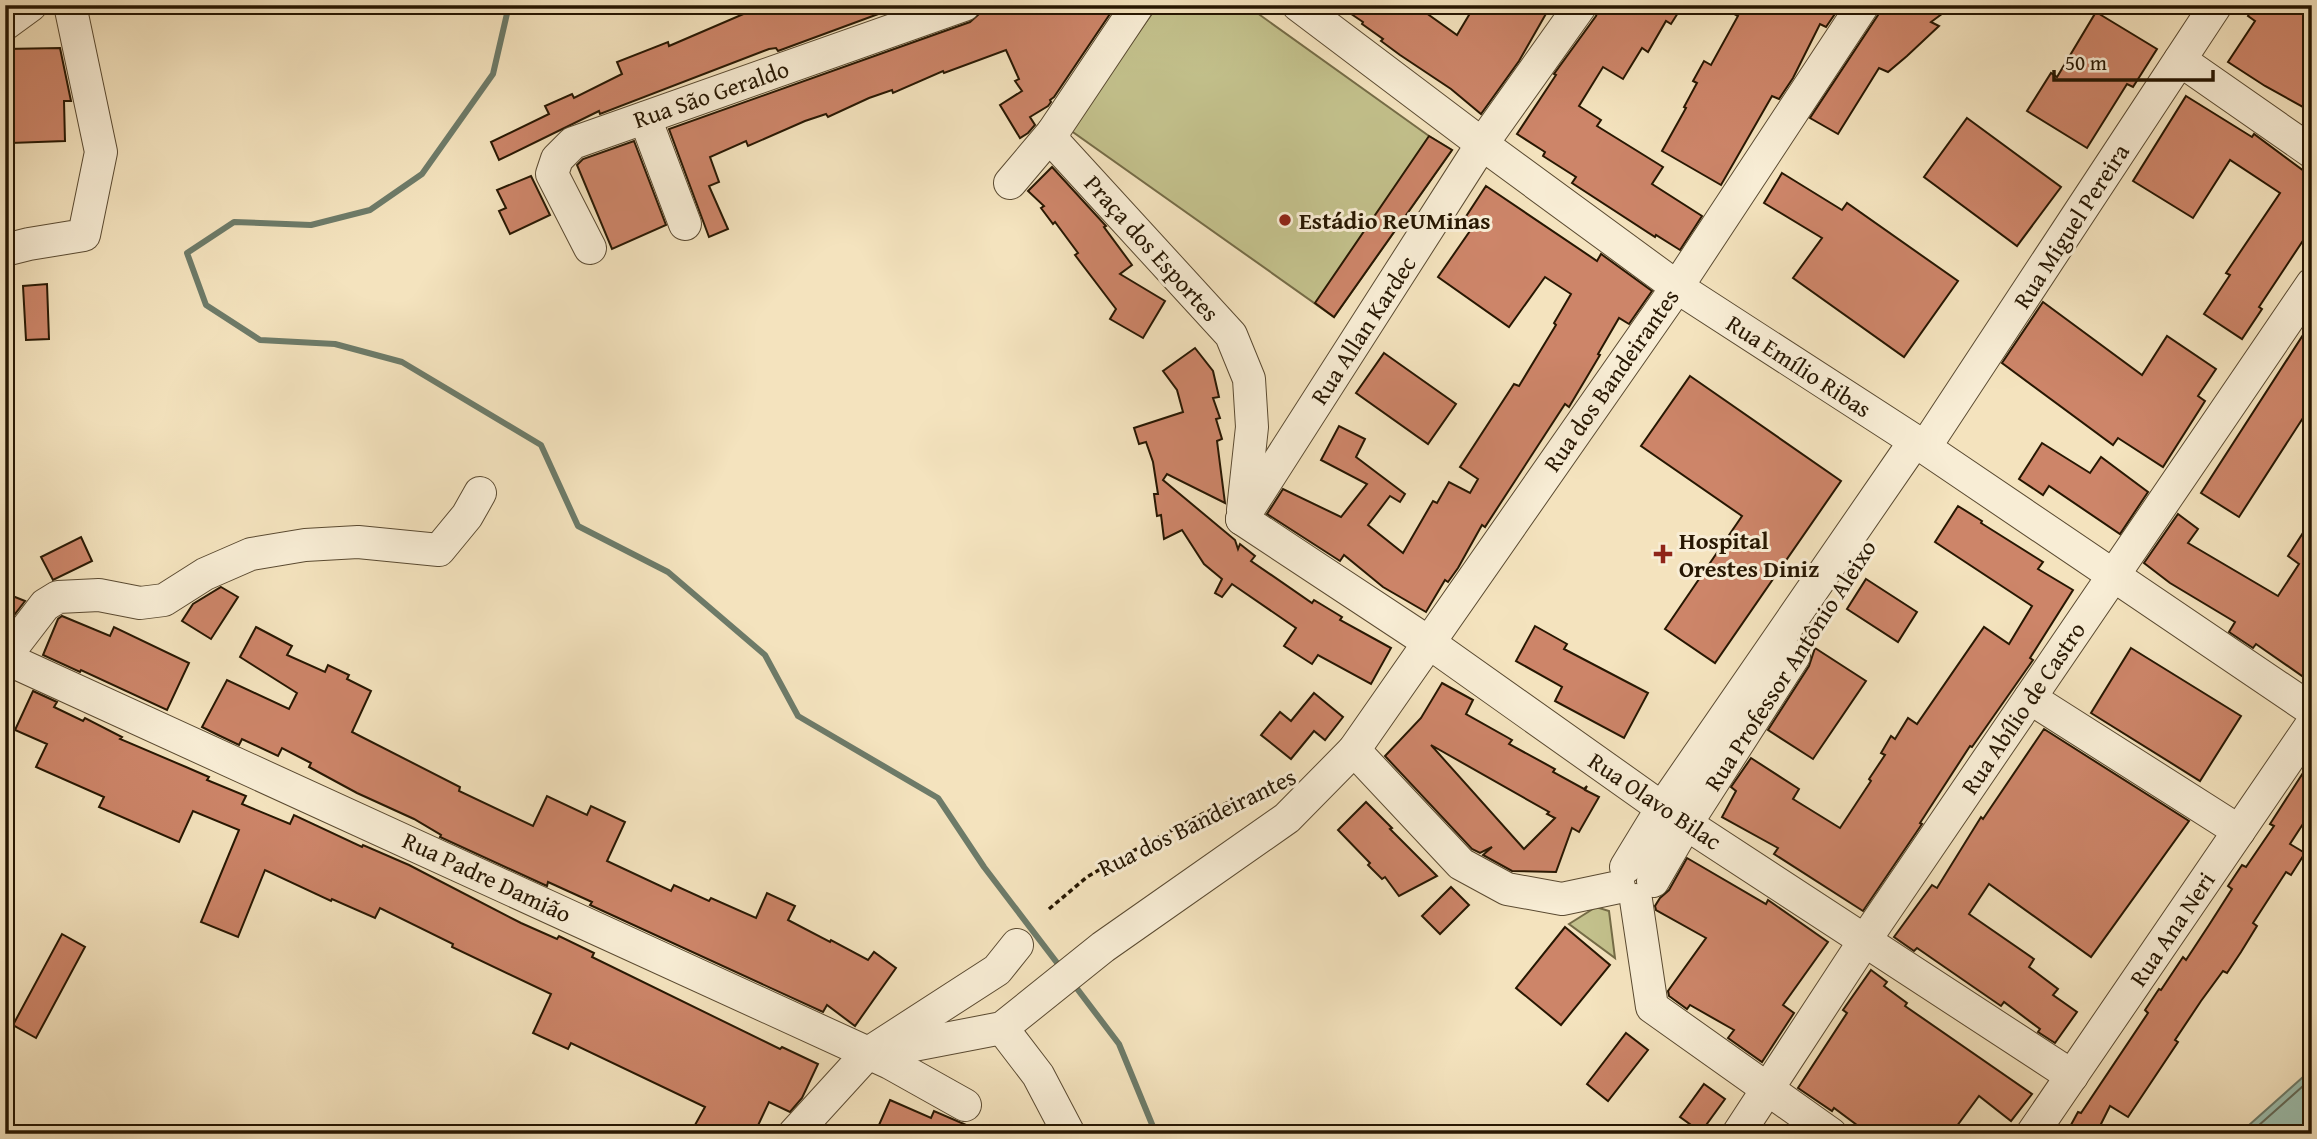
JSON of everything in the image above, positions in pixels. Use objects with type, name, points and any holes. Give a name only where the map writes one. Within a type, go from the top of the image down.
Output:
[{"type":"street","points":[[5,24],[32,5]]},
{"type":"street","points":[[5,250],[84,235],[101,152],[70,5]]},
{"type":"street","name":"Rua São Geraldo","points":[[590,248],[552,174],[557,159],[573,143],[964,5]]},
{"type":"street","points":[[1010,183],[1053,132],[1138,5]]},
{"type":"street","name":"Rua Emílio Ribas","points":[[1298,5],[1482,145],[1676,286],[1924,447],[2312,710]]},
{"type":"street","name":"Rua Allan Kardec","points":[[1242,519],[1482,145],[1581,5]]},
{"type":"street","name":"Rua dos Bandeirantes","points":[[1002,1028],[1102,947],[1287,818],[1354,750],[1676,286],[1863,5]]},
{"type":"street","name":"Rua Miguel Pereira","points":[[1924,447],[2216,5]]},
{"type":"street","points":[[2180,60],[2312,152]]},
{"type":"street","points":[[645,118],[685,224]]},
{"type":"street","name":"Praça dos Esportes","points":[[1053,132],[1056,144],[1231,335],[1249,379],[1250,391],[1252,427],[1242,519]]},
{"type":"street","name":"Rua Abílio de Castro","points":[[1738,1134],[1865,940],[2312,284]]},
{"type":"street","name":"Rua Professor Antônio Aleixo","points":[[1633,884],[1674,816],[1924,447]]},
{"type":"street","points":[[5,658],[45,606],[58,597],[99,595],[140,603],[164,600],[205,574],[251,554],[305,545],[358,542],[439,550],[467,516],[480,493]]},
{"type":"street","name":"Rua Olavo Bilac","points":[[1242,519],[1429,642],[1674,816],[2072,1076]]},
{"type":"street","name":"Rua Padre Damião","points":[[5,658],[890,1063],[965,1105]]},
{"type":"street","points":[[2030,698],[2239,831]]},
{"type":"street","name":"Rua Ana Neri","points":[[2032,1134],[2312,724]]},
{"type":"street","points":[[1354,750],[1461,864],[1507,889],[1562,899],[1633,884],[1652,1007],[1831,1134]]},
{"type":"street","points":[[794,1134],[867,1054],[998,970],[1017,945]]},
{"type":"street","points":[[867,1054],[1002,1028],[1038,1075],[1069,1134]]},
{"type":"path","name":"Rua dos Bandeirantes","points":[[1049,909],[1087,877],[1118,859],[1202,814],[1292,775]]},
{"type":"shaded area","name":"Estádio ReUMinas","points":[[1158,5],[1246,5],[1452,150],[1334,317],[1070,130]]},
{"type":"shaded area","points":[[1596,907],[1609,911],[1615,958],[1569,924]]},
{"type":"water","points":[[2312,1069],[2312,1134],[2239,1134]]},
{"type":"building","points":[[774,5],[900,6],[778,51],[776,48],[769,49],[600,114],[599,111],[499,160],[491,142],[549,114],[545,106],[572,94],[574,98],[622,74],[617,62],[668,42],[669,46],[755,9],[757,12]]},
{"type":"building","points":[[1002,5],[1116,5],[1048,106],[1030,117],[1035,125],[1028,133],[1020,138],[1000,105],[1022,91],[1015,81],[1019,79],[1006,50],[944,73],[943,71],[893,93],[892,90],[869,98],[828,117],[826,114],[805,121],[748,146],[746,141],[710,157],[719,182],[709,186],[728,229],[709,237],[669,129],[970,22],[980,13]]},
{"type":"building","points":[[1338,5],[1415,5],[1457,35],[1475,5],[1551,5],[1519,61],[1481,114],[1451,89],[1381,41],[1383,39],[1362,24],[1363,22]]},
{"type":"building","points":[[1600,5],[1683,5],[1671,24],[1666,21],[1648,52],[1642,48],[1623,79],[1603,67],[1579,106],[1601,120],[1597,126],[1663,167],[1652,184],[1702,216],[1680,250],[1656,235],[1655,237],[1572,183],[1576,177],[1543,156],[1545,152],[1517,134],[1556,75],[1554,74],[1596,16]]},
{"type":"building","points":[[1718,5],[1841,5],[1826,27],[1820,24],[1793,78],[1779,99],[1772,96],[1721,185],[1662,151],[1686,108],[1684,107],[1697,83],[1693,81],[1704,61],[1711,65],[1738,16]]},
{"type":"building","points":[[1881,5],[1954,5],[1931,22],[1939,26],[1888,72],[1879,68],[1838,134],[1810,118],[1878,15]]},
{"type":"building","points":[[2255,5],[2312,5],[2312,112],[2228,62],[2255,21],[2248,16]]},
{"type":"building","points":[[2096,12],[2157,49],[2133,87],[2127,84],[2087,148],[2027,111],[2051,73],[2057,77]]},
{"type":"building","points":[[60,48],[71,101],[64,101],[65,141],[11,143],[10,102],[5,103],[5,49]]},
{"type":"building","points":[[2186,96],[2252,137],[2254,134],[2312,177],[2312,227],[2259,307],[2262,309],[2242,339],[2204,314],[2230,275],[2226,273],[2280,193],[2230,160],[2193,218],[2133,181]]},
{"type":"building","points":[[1967,118],[2061,187],[2017,246],[1924,177]]},
{"type":"building","points":[[1429,136],[1452,150],[1334,317],[1315,303]]},
{"type":"building","points":[[634,141],[666,225],[612,249],[577,165],[583,159]]},
{"type":"building","points":[[1052,167],[1106,226],[1104,227],[1132,265],[1120,274],[1165,301],[1143,338],[1110,319],[1116,309],[1075,255],[1078,253],[1055,222],[1053,224],[1041,208],[1044,206],[1028,191]]},
{"type":"building","points":[[1782,173],[1842,210],[1847,203],[1958,281],[1904,357],[1793,278],[1822,238],[1764,203]]},
{"type":"building","points":[[531,176],[550,215],[510,234],[499,211],[506,208],[497,190]]},
{"type":"building","points":[[1486,186],[1597,261],[1601,254],[1652,291],[1629,324],[1619,318],[1569,407],[1565,404],[1485,527],[1482,525],[1458,568],[1448,582],[1445,580],[1426,612],[1383,587],[1344,555],[1340,561],[1267,514],[1283,489],[1341,517],[1367,484],[1321,460],[1339,426],[1365,439],[1356,457],[1405,494],[1400,502],[1390,496],[1368,525],[1403,553],[1433,501],[1437,503],[1449,482],[1470,493],[1478,479],[1460,467],[1514,384],[1519,386],[1556,325],[1554,323],[1571,294],[1545,277],[1509,327],[1438,277],[1472,228],[1463,221]]},
{"type":"building","points":[[47,284],[49,339],[26,340],[23,286]]},
{"type":"building","points":[[2043,302],[2142,375],[2167,336],[2216,369],[2198,396],[2205,401],[2163,467],[2118,438],[2113,445],[2002,363]]},
{"type":"building","points":[[2312,321],[2312,404],[2239,517],[2201,493]]},
{"type":"building","points":[[1195,348],[1213,371],[1219,397],[1213,398],[1220,418],[1216,419],[1222,439],[1217,441],[1225,503],[1167,474],[1163,480],[1235,540],[1238,549],[1240,544],[1255,556],[1251,561],[1312,603],[1314,600],[1342,617],[1340,620],[1391,648],[1371,684],[1318,655],[1312,664],[1284,646],[1296,628],[1232,584],[1222,597],[1215,593],[1222,579],[1204,564],[1182,530],[1164,539],[1161,515],[1157,516],[1154,494],[1158,494],[1153,462],[1146,442],[1139,444],[1134,428],[1183,412],[1177,390],[1163,371]]},
{"type":"building","points":[[1384,353],[1456,404],[1428,444],[1356,393]]},
{"type":"building","points":[[1690,376],[1841,481],[1715,663],[1665,629],[1742,516],[1641,446]]},
{"type":"building","points":[[2042,443],[2090,473],[2101,457],[2148,492],[2120,534],[2049,486],[2043,495],[2019,479]]},
{"type":"building","points":[[1958,506],[2043,562],[2038,569],[2073,590],[2030,658],[2033,660],[1972,747],[1970,746],[1920,823],[1922,824],[1863,911],[1774,854],[1778,848],[1722,817],[1736,791],[1731,787],[1751,758],[1799,789],[1793,799],[1840,828],[1871,781],[1869,779],[1885,755],[1881,753],[1891,736],[1895,739],[1908,718],[1917,724],[1984,627],[2009,644],[2032,606],[1935,542]]},
{"type":"building","points":[[2178,514],[2198,529],[2188,543],[2278,596],[2299,564],[2288,556],[2312,519],[2312,668],[2305,678],[2256,644],[2253,648],[2229,632],[2235,622],[2170,583],[2144,563]]},
{"type":"building","points":[[81,537],[92,561],[53,580],[41,557]]},
{"type":"building","points":[[1866,579],[1917,612],[1898,642],[1847,609]]},
{"type":"building","points":[[221,587],[238,597],[211,639],[182,621],[193,604]]},
{"type":"building","points":[[5,593],[25,601],[5,627]]},
{"type":"building","points":[[62,616],[110,636],[114,627],[189,663],[167,710],[43,655],[58,619]]},
{"type":"building","points":[[1535,626],[1567,644],[1564,649],[1648,693],[1624,738],[1555,701],[1562,687],[1516,661]]},
{"type":"building","points":[[256,627],[292,646],[287,655],[325,672],[328,665],[349,675],[347,679],[371,691],[352,732],[460,787],[459,791],[533,826],[547,796],[587,815],[591,806],[625,822],[607,861],[671,891],[674,885],[756,918],[767,893],[795,906],[788,920],[868,960],[874,952],[896,968],[855,1026],[827,1005],[823,1012],[590,905],[592,902],[548,882],[547,886],[440,837],[441,835],[414,819],[309,767],[311,763],[282,748],[278,756],[242,739],[239,745],[202,727],[227,680],[289,709],[297,693],[240,657]]},
{"type":"building","points":[[1815,648],[1866,681],[1813,759],[1768,730],[1809,666]]},
{"type":"building","points":[[2131,648],[2241,716],[2200,781],[2091,713]]},
{"type":"building","points":[[1442,683],[1473,700],[1466,714],[1512,740],[1509,744],[1555,769],[1553,772],[1584,789],[1587,786],[1585,790],[1599,797],[1579,832],[1572,828],[1556,872],[1512,871],[1483,855],[1492,847],[1480,853],[1472,849],[1385,756],[1421,718]],"holes":[[[1431,745],[1549,812],[1547,814],[1555,818],[1524,849]]]},
{"type":"building","points":[[33,691],[57,702],[54,707],[83,721],[85,718],[122,737],[120,739],[246,796],[242,804],[290,824],[294,815],[362,847],[363,845],[409,865],[521,923],[557,939],[559,936],[594,953],[592,957],[780,1049],[782,1047],[818,1064],[802,1098],[790,1112],[769,1102],[754,1134],[690,1134],[705,1107],[571,1043],[568,1049],[533,1033],[551,994],[452,947],[453,944],[380,908],[375,918],[265,870],[238,937],[201,922],[239,830],[193,811],[179,842],[99,807],[104,797],[36,767],[47,744],[15,730]]},
{"type":"building","points":[[1314,693],[1343,717],[1325,740],[1314,731],[1291,759],[1261,735],[1280,712],[1291,721]]},
{"type":"building","points":[[2044,729],[2189,821],[2091,957],[1989,884],[1969,914],[2034,959],[2029,967],[2058,989],[2053,995],[2077,1012],[2055,1043],[2004,1002],[2001,1006],[1917,948],[1914,951],[1894,937],[1932,885],[1937,888],[1981,817],[1983,819]]},
{"type":"building","points":[[2312,759],[2312,810],[2290,844],[2305,853],[2291,875],[2286,872],[2253,923],[2257,926],[2241,952],[2227,973],[2223,971],[2201,1001],[2175,1040],[2178,1042],[2128,1117],[2110,1106],[2096,1134],[2066,1134],[2078,1112],[2081,1113],[2148,1013],[2145,1010],[2159,989],[2161,990],[2183,957],[2186,960],[2209,925],[2232,889],[2228,886],[2242,865],[2246,867],[2274,826],[2270,824]]},
{"type":"building","points":[[1366,802],[1437,876],[1399,896],[1385,877],[1382,879],[1368,865],[1370,863],[1338,830]]},
{"type":"building","points":[[1687,858],[1766,904],[1768,900],[1828,942],[1783,1005],[1794,1013],[1762,1062],[1728,1038],[1734,1030],[1690,1005],[1687,1009],[1669,996],[1668,991],[1706,938],[1656,910],[1655,906],[1669,890]]},
{"type":"building","points":[[1451,887],[1469,905],[1440,934],[1422,916]]},
{"type":"building","points":[[1565,927],[1610,965],[1561,1025],[1516,988]]},
{"type":"building","points":[[62,934],[85,947],[36,1038],[13,1025]]},
{"type":"building","points":[[1871,970],[1887,982],[1884,986],[1907,1003],[1905,1006],[2032,1094],[2011,1121],[1979,1096],[1951,1134],[1869,1134],[1834,1108],[1832,1111],[1798,1088],[1847,1013],[1843,1010]]},
{"type":"building","points":[[1626,1033],[1648,1050],[1608,1101],[1587,1084]]},
{"type":"building","points":[[1704,1084],[1725,1099],[1701,1132],[1680,1117]]},
{"type":"building","points":[[890,1100],[931,1118],[934,1111],[987,1134],[875,1134]]},
{"type":"waterway","points":[[509,5],[493,74],[422,174],[370,210],[311,225],[234,222],[187,253],[206,305],[260,340],[335,344],[402,362],[541,445],[578,526],[668,572],[765,655],[798,716],[938,798],[984,867],[1061,968]]},
{"type":"waterway","points":[[1072,982],[1119,1044],[1156,1134]]},
{"type":"place","name":"Estádio ReUMinas","points":[[1285,220]]},
{"type":"place","name":"Hospital Orestes Diniz","points":[[1663,554]]}]
